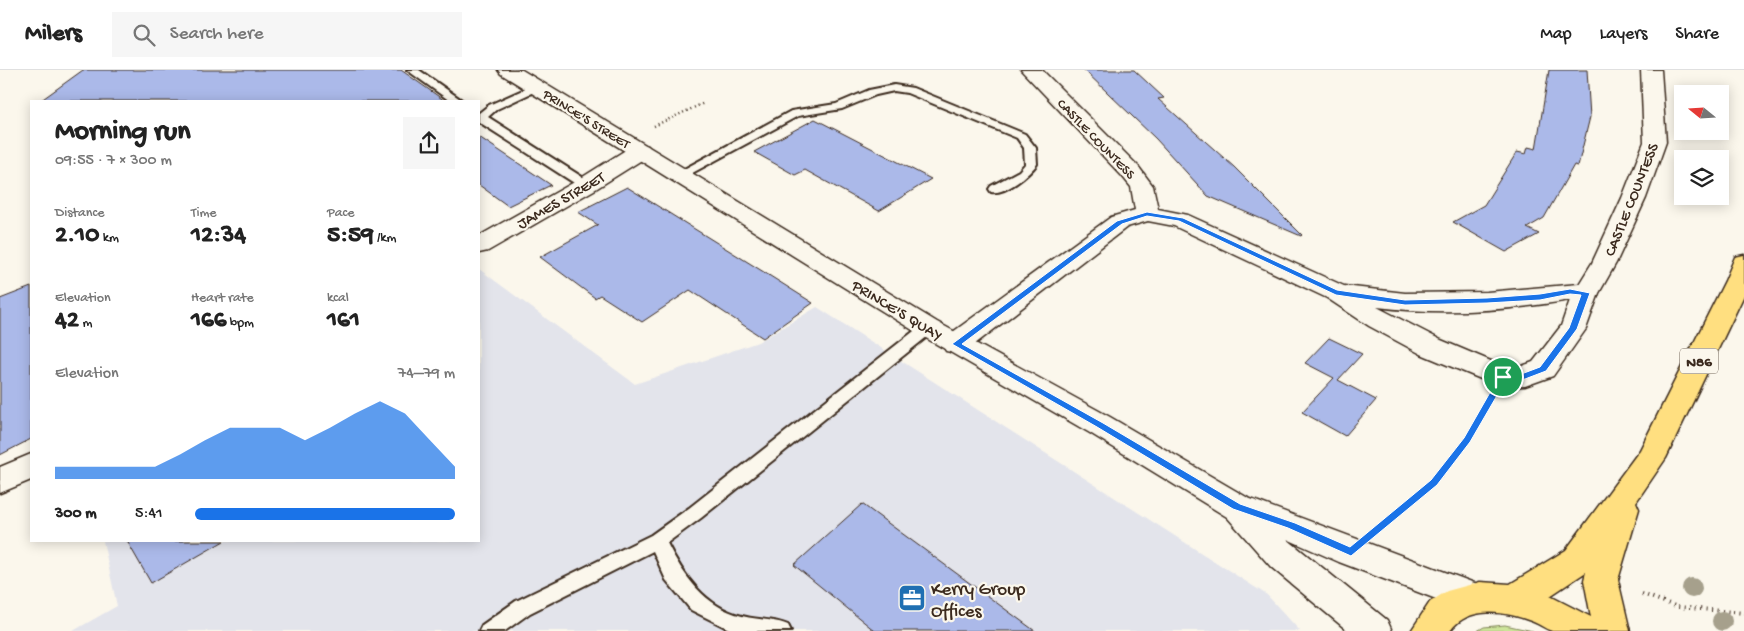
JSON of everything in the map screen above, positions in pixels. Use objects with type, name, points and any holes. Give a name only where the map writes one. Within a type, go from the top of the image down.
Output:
[{"type":"main road","name":"N86","points":[[1516,600],[1578,560],[1651,458],[1738,281],[1744,263]]},
{"type":"main road","name":"N86","points":[[1612,631],[1601,580],[1632,482]]},
{"type":"main road","points":[[1429,631],[1433,623],[1448,608],[1473,598],[1516,600],[1556,614],[1583,631]]},
{"type":"street","name":"PRINCE'S STREET","points":[[508,70],[632,146]]},
{"type":"street","name":"CASTLE COUNTESS","points":[[1031,70],[1130,171],[1142,186],[1147,214]]},
{"type":"street","name":"CASTLE COUNTESS","points":[[956,344],[1119,222],[1147,214],[1180,220],[1336,292],[1378,320],[1431,347],[1503,377],[1525,376],[1543,369],[1573,329],[1586,293],[1604,263],[1634,198],[1655,142],[1651,70]]},
{"type":"street","name":"PRINCE'S QUAY","points":[[632,146],[928,328],[1100,425],[1237,506],[1473,598]]},
{"type":"street","name":"JAMES STREET","points":[[480,245],[586,185],[632,146]]},
{"type":"street","name":"CASTLE COUNTESS","points":[[1336,292],[1405,302],[1487,301],[1540,297],[1570,292],[1586,293]]},
{"type":"street","points":[[0,481],[30,466]]},
{"type":"street","name":"PRINCE'S QUAY","points":[[1237,506],[1284,557],[1374,631]]},
{"type":"lane","points":[[412,70],[456,100]]},
{"type":"lane","points":[[480,117],[493,107],[536,87]]},
{"type":"lane","points":[[679,175],[795,113],[838,107],[873,92],[894,88],[909,90],[1021,136],[1030,148],[1032,164],[1023,174],[995,189]]},
{"type":"lane","points":[[480,119],[586,185]]},
{"type":"lane","points":[[489,631],[523,607],[657,540],[695,513],[928,328]]},
{"type":"lane","points":[[657,540],[673,574],[698,604],[738,624],[781,631]]},
{"type":"path","points":[[632,146],[704,104]]},
{"type":"path","points":[[1351,552],[1434,483],[1467,440],[1503,377]]},
{"type":"path","points":[[1601,580],[1678,607],[1744,613]]},
{"type":"shaded area","points":[[480,270],[635,384],[758,342],[817,307],[1267,595],[1300,631],[73,631],[117,606],[103,542],[480,542]]},
{"type":"green space","points":[[1505,625],[1533,631],[1477,631],[1484,627]]},
{"type":"building","points":[[83,70],[401,70],[444,100],[41,100]]},
{"type":"building","points":[[1084,70],[1134,70],[1164,98],[1158,99],[1234,167],[1302,235],[1208,196],[1156,139]]},
{"type":"building","points":[[1549,70],[1587,70],[1590,117],[1578,166],[1574,165],[1544,218],[1527,228],[1539,234],[1506,252],[1453,222],[1484,205],[1517,152],[1526,154],[1528,147],[1536,149]]},
{"type":"building","points":[[815,119],[931,179],[879,211],[805,170],[795,175],[754,152]]},
{"type":"building","points":[[480,138],[551,185],[508,206],[480,186]]},
{"type":"building","points":[[627,187],[813,303],[763,338],[690,290],[642,322],[600,295],[595,298],[540,257],[598,225],[578,212]]},
{"type":"building","points":[[30,287],[30,440],[0,455],[0,299]]},
{"type":"building","points":[[1329,338],[1362,354],[1338,380],[1376,400],[1345,436],[1302,412],[1334,378],[1305,363]]},
{"type":"building","name":"Kerry Group Offices","points":[[862,504],[1035,631],[875,631],[794,565]]},
{"type":"building","points":[[128,542],[222,542],[151,583]]},
{"type":"place","name":"Kerry Group Offices","points":[[912,598]]},
{"type":"route","points":[[1147,214],[1180,220],[1336,292],[1405,302],[1487,301],[1540,297],[1570,292],[1586,293],[1573,329],[1543,369],[1525,376],[1503,377],[1467,440],[1434,483],[1351,552],[1292,526],[1237,506],[1100,425],[956,344],[989,322],[1119,222],[1147,214]]}]
